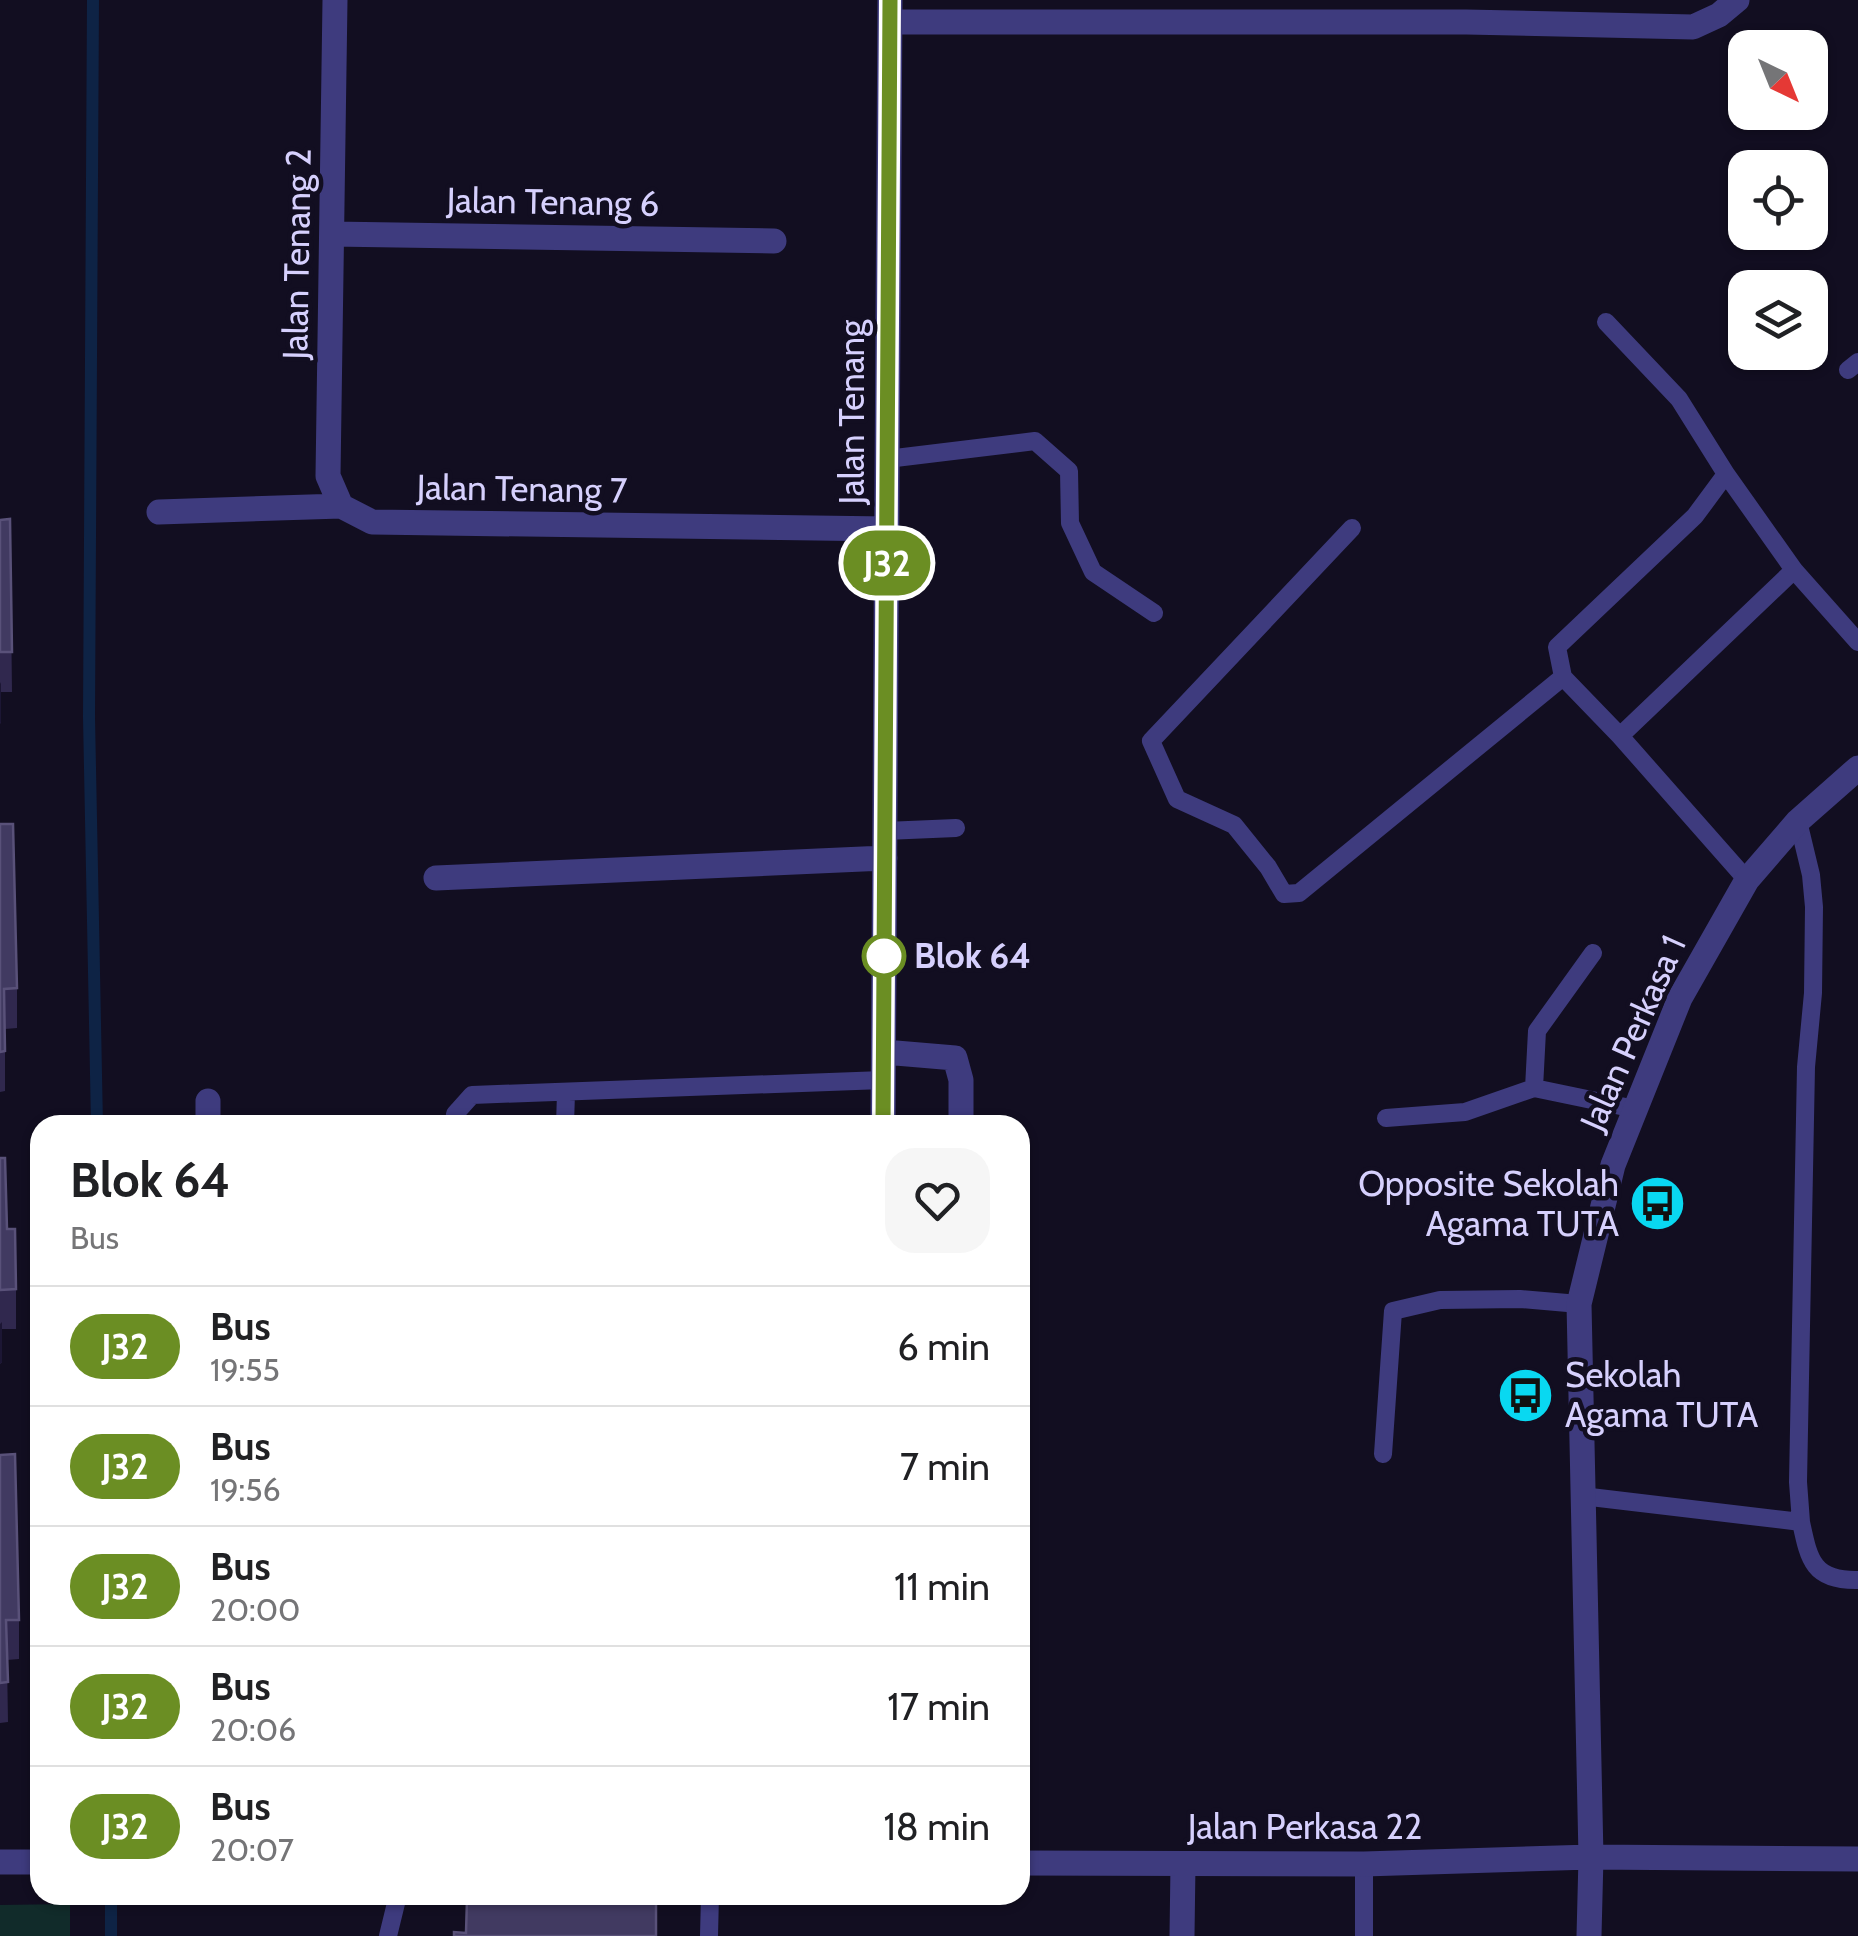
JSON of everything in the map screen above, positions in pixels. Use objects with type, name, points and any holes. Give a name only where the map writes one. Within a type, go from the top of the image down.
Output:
[{"type":"street","name":"Jalan Tenang 2","points":[[335,0],[328,476],[341,506]]},
{"type":"street","points":[[890,11],[1466,11],[1693,27],[1719,15],[1737,0]]},
{"type":"street","name":"Jalan Tenang","points":[[883,1115],[890,11]]},
{"type":"street","name":"Jalan Tenang 6","points":[[332,234],[774,241]]},
{"type":"street","name":"Jalan Tenang 7","points":[[159,512],[341,506],[372,522],[887,529]]},
{"type":"street","name":"Jalan Perkasa 1","points":[[1589,1936],[1591,1857],[1579,1304],[1613,1164],[1680,998],[1747,880],[1798,822],[1858,768]]},
{"type":"street","points":[[436,878],[885,858]]},
{"type":"street","points":[[884,1052],[955,1058],[961,1080],[961,1115]]},
{"type":"street","name":"Jalan Perkasa 22","points":[[1030,1862],[1364,1864],[1591,1857],[1858,1859]]},
{"type":"street","points":[[0,1862],[30,1862]]},
{"type":"street","points":[[1182,1936],[1183,1864]]},
{"type":"lane","points":[[1606,322],[1678,399],[1794,570],[1858,642]]},
{"type":"lane","points":[[887,459],[1035,441],[1070,472],[1070,523],[1093,572],[1154,613]]},
{"type":"lane","points":[[1726,474],[1695,516],[1558,647],[1562,677],[1620,736],[1747,880]]},
{"type":"lane","points":[[1352,528],[1150,742],[1177,799],[1234,825],[1284,894],[1299,892],[1562,677]]},
{"type":"lane","points":[[1620,736],[1794,570]]},
{"type":"lane","points":[[1798,822],[1814,906],[1813,992],[1806,1067],[1798,1482],[1801,1522],[1808,1558],[1822,1574],[1858,1580]]},
{"type":"lane","points":[[885,831],[956,828]]},
{"type":"lane","points":[[1534,1088],[1537,1031],[1593,953]]},
{"type":"lane","points":[[454,1115],[472,1095],[883,1080]]},
{"type":"lane","points":[[1386,1118],[1465,1112],[1534,1088],[1635,1109]]},
{"type":"lane","points":[[565,1115],[566,1093]]},
{"type":"lane","points":[[1383,1454],[1393,1312],[1440,1300],[1520,1299],[1579,1304]]},
{"type":"lane","points":[[1582,1496],[1801,1522]]},
{"type":"lane","points":[[1364,1864],[1364,1936]]},
{"type":"lane","points":[[388,1936],[396,1905]]},
{"type":"lane","points":[[709,1936],[710,1905]]},
{"type":"green space","points":[[0,1905],[70,1905],[70,1936],[0,1936]]},
{"type":"building","points":[[10,519],[12,652],[0,652],[0,520]]},
{"type":"building","points":[[0,824],[13,824],[17,988],[4,989],[5,1051],[0,1052]]},
{"type":"building","points":[[0,1158],[5,1158],[7,1229],[15,1229],[16,1289],[0,1290]]},
{"type":"building","points":[[15,1454],[19,1620],[6,1620],[8,1682],[0,1683],[0,1455]]},
{"type":"building","points":[[467,1905],[656,1905],[656,1936],[454,1936],[454,1932],[466,1933]]},
{"type":"waterway","points":[[93,0],[89,717],[97,1115]]},
{"type":"waterway","points":[[111,1905],[111,1936]]},
{"type":"bus line","name":"J32","points":[[883,1115],[890,0]]},
{"type":"place","name":"Blok 64","points":[[884,956]]},
{"type":"place","name":"Opposite Sekolah Agama TUTA","points":[[1658,1204]]},
{"type":"place","name":"Sekolah Agama TUTA","points":[[1526,1395]]}]
